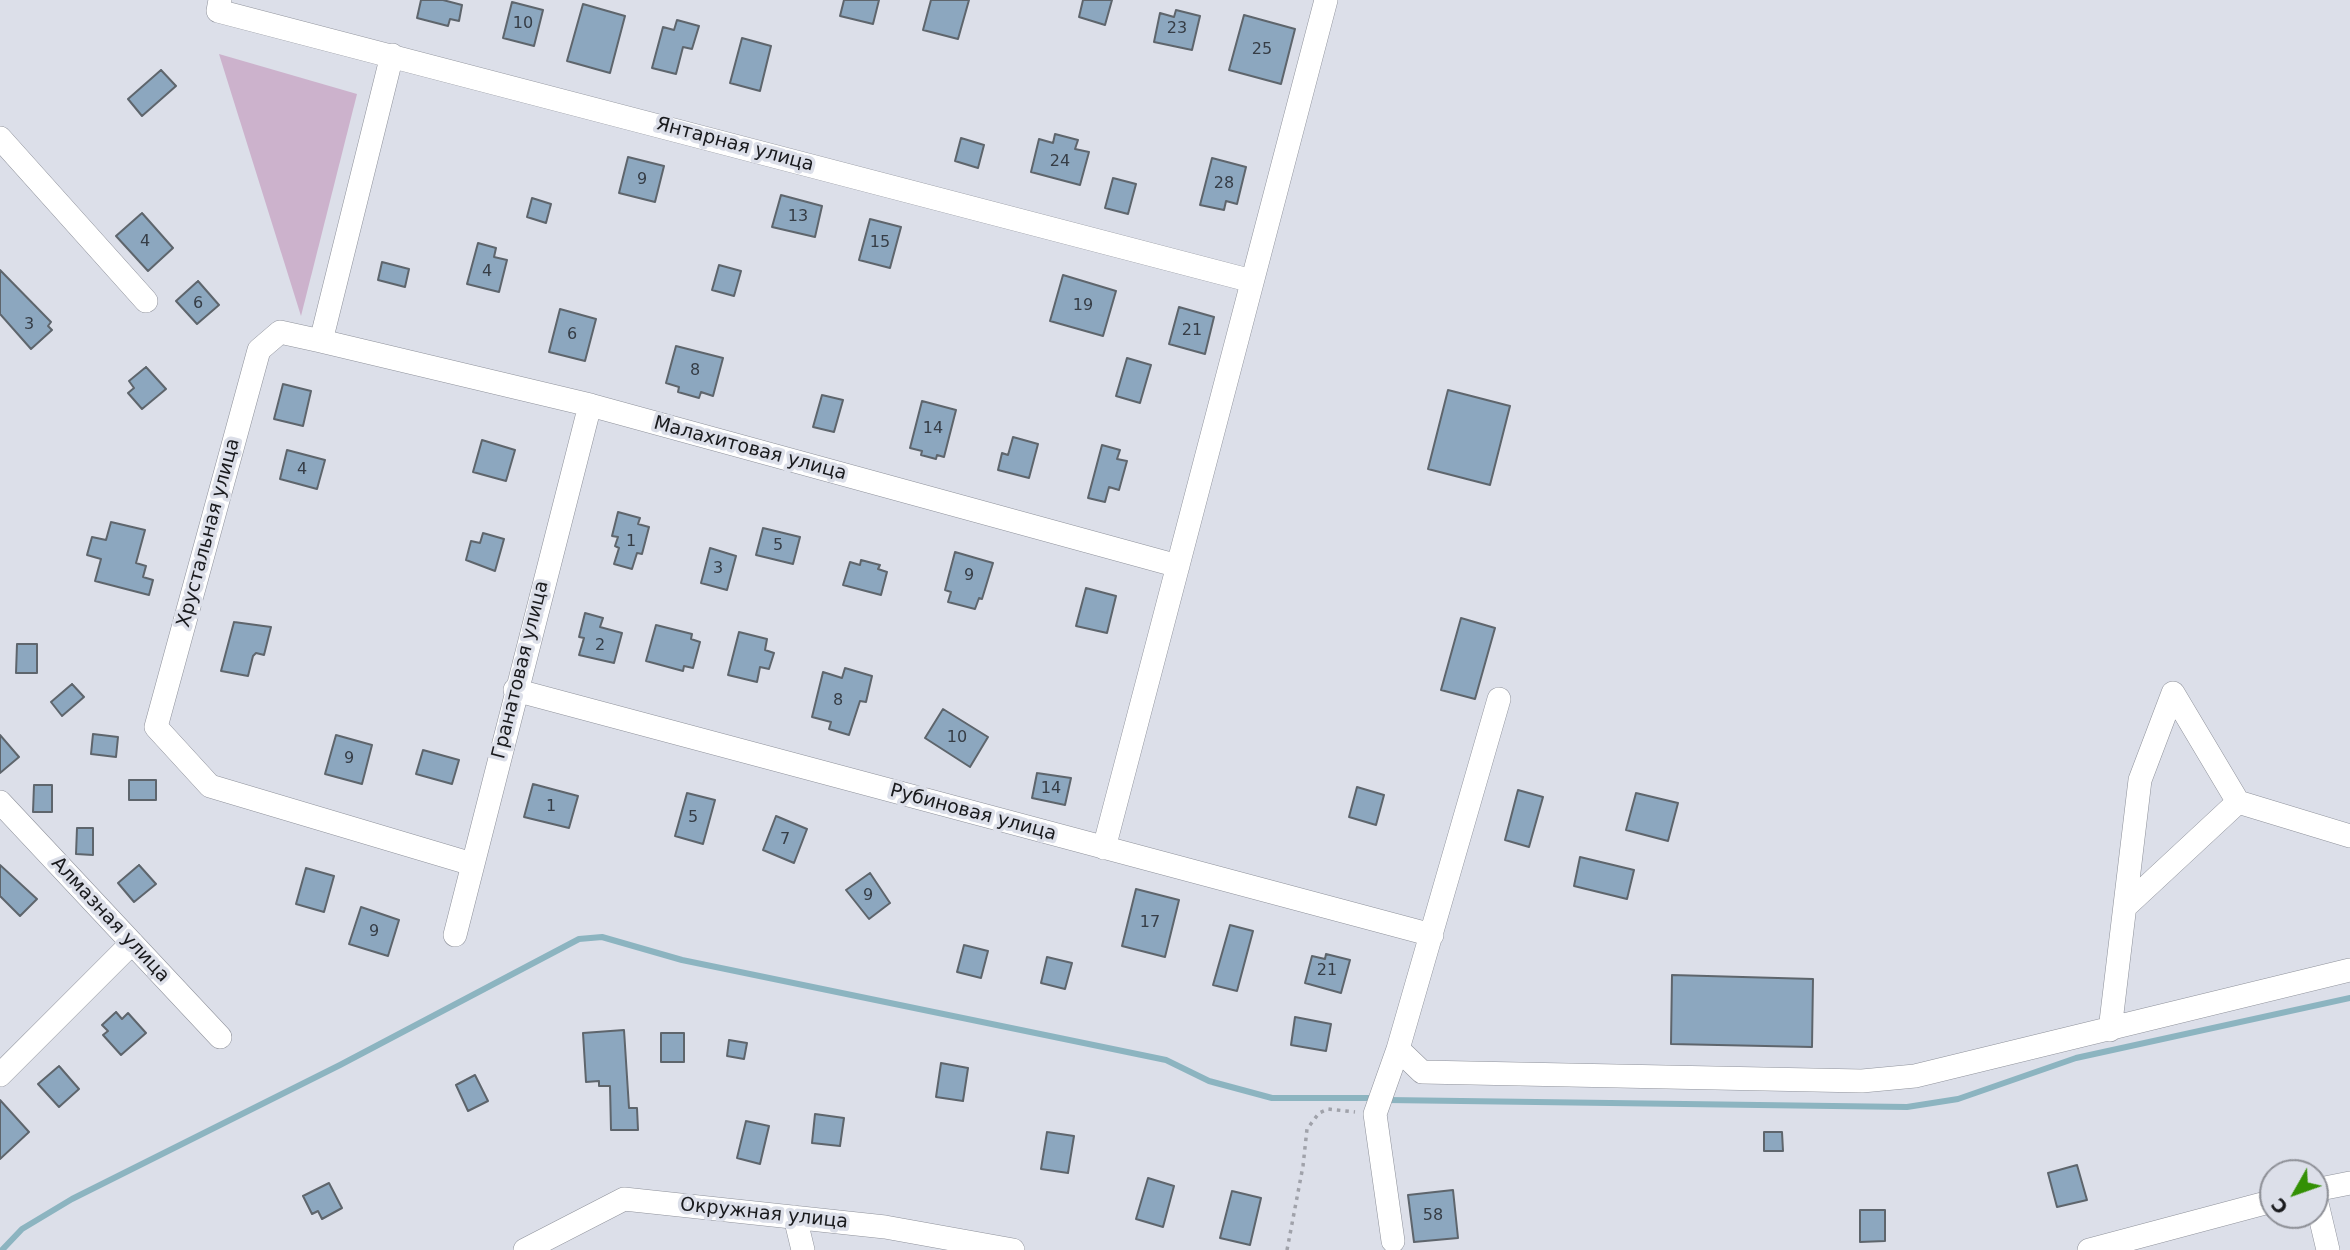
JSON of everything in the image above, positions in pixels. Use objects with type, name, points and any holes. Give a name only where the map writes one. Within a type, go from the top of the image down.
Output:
[{"type":"street","points":[[1104,848],[1326,0]]},
{"type":"street","name":"Янтарная улица","points":[[219,6],[392,55],[1252,281]]},
{"type":"street","points":[[321,341],[392,55]]},
{"type":"street","points":[[0,138],[146,301]]},
{"type":"street","name":"Хрустальная улица","points":[[321,341],[280,332],[259,350],[156,727],[210,786],[472,864]]},
{"type":"street","name":"Малахитовая улица","points":[[321,341],[590,405],[1178,566]]},
{"type":"street","name":"Гранатовая улица","points":[[455,935],[515,690],[590,405]]},
{"type":"street","name":"Рубиновая улица","points":[[515,690],[1432,935]]},
{"type":"street","points":[[2110,1030],[2140,780],[2173,693],[2238,802],[2350,836]]},
{"type":"street","points":[[1393,1241],[1375,1114],[1398,1049],[1499,699]]},
{"type":"street","name":"Алмазная улица","points":[[0,802],[220,1037]]},
{"type":"street","points":[[2125,907],[2238,802]]},
{"type":"street","points":[[0,1075],[132,943]]},
{"type":"street","points":[[1398,1049],[1422,1072],[1862,1081],[1915,1076],[2350,970]]},
{"type":"street","points":[[2329,1188],[2350,1183]]},
{"type":"street","name":"Окружная улица","points":[[525,1250],[624,1199],[885,1227],[1013,1250]]},
{"type":"street","points":[[2090,1250],[2259,1205]]},
{"type":"street","points":[[795,1217],[803,1250]]},
{"type":"street","points":[[2323,1229],[2328,1250]]},
{"type":"path","points":[[1287,1250],[1307,1129],[1319,1113],[1328,1109],[1375,1114]]},
{"type":"shaded area","points":[[219,54],[357,94],[301,316]]},
{"type":"building","points":[[421,0],[443,0],[462,5],[459,21],[450,19],[448,26],[417,18]]},
{"type":"building","points":[[844,0],[879,0],[873,24],[840,16]]},
{"type":"building","points":[[931,0],[969,0],[958,39],[923,30]]},
{"type":"building","points":[[1083,0],[1112,0],[1105,25],[1079,17]]},
{"type":"building","points":[[512,2],[543,10],[534,46],[503,38]]},
{"type":"building","points":[[583,4],[625,16],[610,73],[567,61]]},
{"type":"building","points":[[1176,10],[1200,16],[1192,50],[1154,42],[1160,13],[1174,17]]},
{"type":"building","points":[[1244,15],[1295,29],[1281,84],[1229,70]]},
{"type":"building","points":[[677,20],[699,26],[692,49],[683,47],[676,74],[652,68],[663,27],[674,30]]},
{"type":"building","points":[[742,38],[771,46],[760,91],[730,83]]},
{"type":"building","points":[[161,70],[176,86],[142,116],[128,99]]},
{"type":"building","points":[[1055,134],[1078,140],[1075,149],[1089,152],[1080,185],[1031,172],[1039,139],[1053,143]]},
{"type":"building","points":[[961,138],[984,145],[978,168],[955,161]]},
{"type":"building","points":[[628,157],[664,166],[655,202],[619,193]]},
{"type":"building","points":[[1212,158],[1246,167],[1237,204],[1226,201],[1224,210],[1200,205]]},
{"type":"building","points":[[1113,178],[1136,184],[1128,214],[1105,208]]},
{"type":"building","points":[[781,195],[822,206],[815,237],[772,227]]},
{"type":"building","points":[[532,198],[551,204],[546,223],[527,217]]},
{"type":"building","points":[[142,213],[173,248],[148,271],[116,236]]},
{"type":"building","points":[[870,219],[901,227],[890,268],[859,260]]},
{"type":"building","points":[[478,243],[496,248],[494,257],[507,260],[499,292],[467,284]]},
{"type":"building","points":[[382,262],[409,269],[405,287],[378,280]]},
{"type":"building","points":[[719,265],[741,271],[734,296],[712,290]]},
{"type":"building","points":[[0,270],[51,322],[48,326],[52,330],[31,349],[0,314]]},
{"type":"building","points":[[1063,275],[1116,291],[1103,336],[1050,321]]},
{"type":"building","points":[[198,281],[219,305],[197,324],[176,301]]},
{"type":"building","points":[[1179,307],[1214,317],[1205,354],[1169,344]]},
{"type":"building","points":[[560,309],[596,319],[585,361],[549,352]]},
{"type":"building","points":[[676,346],[723,358],[713,396],[701,392],[699,398],[678,392],[679,387],[666,383]]},
{"type":"building","points":[[1127,358],[1151,365],[1140,403],[1116,396]]},
{"type":"building","points":[[146,367],[166,389],[142,409],[128,393],[134,388],[129,381]]},
{"type":"building","points":[[283,384],[311,391],[303,426],[274,419]]},
{"type":"building","points":[[1448,390],[1510,406],[1490,485],[1428,469]]},
{"type":"building","points":[[822,395],[843,400],[834,432],[813,427]]},
{"type":"building","points":[[922,401],[956,410],[944,457],[937,455],[936,459],[921,455],[922,451],[910,448]]},
{"type":"building","points":[[1013,437],[1038,444],[1029,478],[998,470],[1002,453],[1008,455]]},
{"type":"building","points":[[482,440],[515,450],[506,481],[473,472]]},
{"type":"building","points":[[1102,445],[1120,450],[1117,459],[1127,461],[1119,490],[1109,487],[1105,502],[1088,498]]},
{"type":"building","points":[[287,450],[325,460],[317,489],[280,479]]},
{"type":"building","points":[[618,512],[640,518],[638,524],[649,527],[642,554],[637,553],[632,569],[614,564],[619,548],[615,546],[618,537],[612,536]]},
{"type":"building","points":[[111,522],[145,530],[136,563],[146,566],[143,577],[153,580],[149,595],[95,581],[101,559],[87,555],[92,537],[106,540]]},
{"type":"building","points":[[763,528],[800,537],[793,564],[756,555]]},
{"type":"building","points":[[483,533],[504,539],[495,571],[466,560],[471,541],[480,543]]},
{"type":"building","points":[[710,548],[736,556],[727,590],[701,583]]},
{"type":"building","points":[[955,552],[993,563],[982,599],[979,598],[975,609],[948,602],[951,592],[945,590]]},
{"type":"building","points":[[861,560],[880,565],[878,569],[887,572],[881,595],[843,585],[850,562],[860,565]]},
{"type":"building","points":[[1086,588],[1116,596],[1107,633],[1076,626]]},
{"type":"building","points":[[585,613],[603,618],[600,627],[622,633],[614,663],[579,655],[584,638],[579,637]]},
{"type":"building","points":[[1461,618],[1495,628],[1475,699],[1441,690]]},
{"type":"building","points":[[234,622],[271,627],[264,655],[256,653],[253,656],[248,676],[221,671]]},
{"type":"building","points":[[656,625],[692,634],[691,639],[700,642],[693,668],[684,666],[683,671],[646,661]]},
{"type":"building","points":[[739,632],[767,639],[765,650],[774,653],[769,669],[760,667],[757,682],[728,675]]},
{"type":"building","points":[[17,644],[37,644],[37,673],[16,673]]},
{"type":"building","points":[[845,668],[872,676],[866,702],[860,701],[849,735],[829,729],[831,722],[812,717],[823,672],[842,678]]},
{"type":"building","points":[[72,684],[84,697],[62,716],[51,702]]},
{"type":"building","points":[[943,709],[988,737],[970,767],[925,738]]},
{"type":"building","points":[[93,734],[118,737],[116,757],[91,754]]},
{"type":"building","points":[[0,735],[19,757],[0,773]]},
{"type":"building","points":[[336,735],[372,745],[362,784],[325,774]]},
{"type":"building","points":[[423,750],[459,760],[452,784],[416,774]]},
{"type":"building","points":[[1037,773],[1071,778],[1065,805],[1032,798]]},
{"type":"building","points":[[129,780],[156,780],[156,800],[129,800]]},
{"type":"building","points":[[533,784],[578,796],[569,828],[524,817]]},
{"type":"building","points":[[34,785],[52,785],[52,812],[33,812]]},
{"type":"building","points":[[1357,787],[1384,795],[1376,825],[1349,817]]},
{"type":"building","points":[[1518,790],[1543,797],[1529,847],[1505,840]]},
{"type":"building","points":[[687,793],[715,800],[703,844],[675,836]]},
{"type":"building","points":[[1636,793],[1678,803],[1668,841],[1626,830]]},
{"type":"building","points":[[776,816],[807,829],[794,863],[763,850]]},
{"type":"building","points":[[77,828],[93,828],[93,855],[76,854]]},
{"type":"building","points":[[1580,857],[1634,870],[1627,899],[1574,886]]},
{"type":"building","points":[[0,865],[37,899],[20,916],[0,896]]},
{"type":"building","points":[[139,865],[156,884],[134,902],[118,883]]},
{"type":"building","points":[[306,868],[334,876],[324,912],[296,904]]},
{"type":"building","points":[[870,873],[890,903],[869,919],[846,890]]},
{"type":"building","points":[[1136,889],[1179,900],[1165,957],[1122,946]]},
{"type":"building","points":[[361,907],[399,920],[388,956],[349,944]]},
{"type":"building","points":[[1230,925],[1253,931],[1237,991],[1213,985]]},
{"type":"building","points":[[964,945],[988,951],[981,978],[957,972]]},
{"type":"building","points":[[1326,954],[1350,960],[1341,993],[1305,983],[1312,956],[1325,959]]},
{"type":"building","points":[[1047,957],[1072,963],[1065,989],[1041,983]]},
{"type":"building","points":[[1672,975],[1813,979],[1812,1047],[1671,1044]]},
{"type":"building","points":[[116,1012],[122,1019],[128,1013],[146,1033],[121,1055],[103,1035],[108,1031],[102,1025]]},
{"type":"building","points":[[1295,1017],[1331,1024],[1326,1051],[1291,1045]]},
{"type":"building","points":[[624,1030],[629,1108],[637,1108],[638,1130],[611,1130],[610,1086],[599,1086],[599,1081],[586,1082],[583,1033]]},
{"type":"building","points":[[661,1033],[684,1033],[684,1062],[661,1062]]},
{"type":"building","points":[[729,1040],[747,1043],[744,1059],[727,1056]]},
{"type":"building","points":[[941,1063],[968,1068],[963,1101],[936,1097]]},
{"type":"building","points":[[59,1066],[79,1089],[59,1107],[38,1084]]},
{"type":"building","points":[[475,1075],[488,1101],[468,1111],[456,1085]]},
{"type":"building","points":[[0,1100],[29,1132],[0,1159]]},
{"type":"building","points":[[815,1114],[844,1118],[840,1146],[812,1143]]},
{"type":"building","points":[[746,1121],[769,1126],[760,1164],[737,1158]]},
{"type":"building","points":[[1047,1132],[1074,1136],[1068,1173],[1041,1169]]},
{"type":"building","points":[[1764,1132],[1782,1132],[1783,1151],[1764,1151]]},
{"type":"building","points":[[2077,1165],[2087,1200],[2057,1207],[2048,1173]]},
{"type":"building","points":[[1148,1178],[1174,1186],[1163,1227],[1136,1219]]},
{"type":"building","points":[[329,1183],[342,1208],[322,1219],[318,1211],[312,1214],[303,1196]]},
{"type":"building","points":[[1453,1190],[1458,1238],[1414,1242],[1408,1195]]},
{"type":"building","points":[[1232,1191],[1261,1198],[1250,1245],[1220,1238]]},
{"type":"building","points":[[1860,1210],[1885,1210],[1885,1241],[1860,1242]]},
{"type":"waterway","points":[[2,1250],[22,1229],[72,1199],[340,1065],[579,939],[602,937],[682,960],[1166,1060],[1209,1081],[1272,1098],[1371,1098]]},
{"type":"waterway","points":[[1387,1100],[1907,1107],[1958,1099],[2076,1058],[2350,998]]}]
